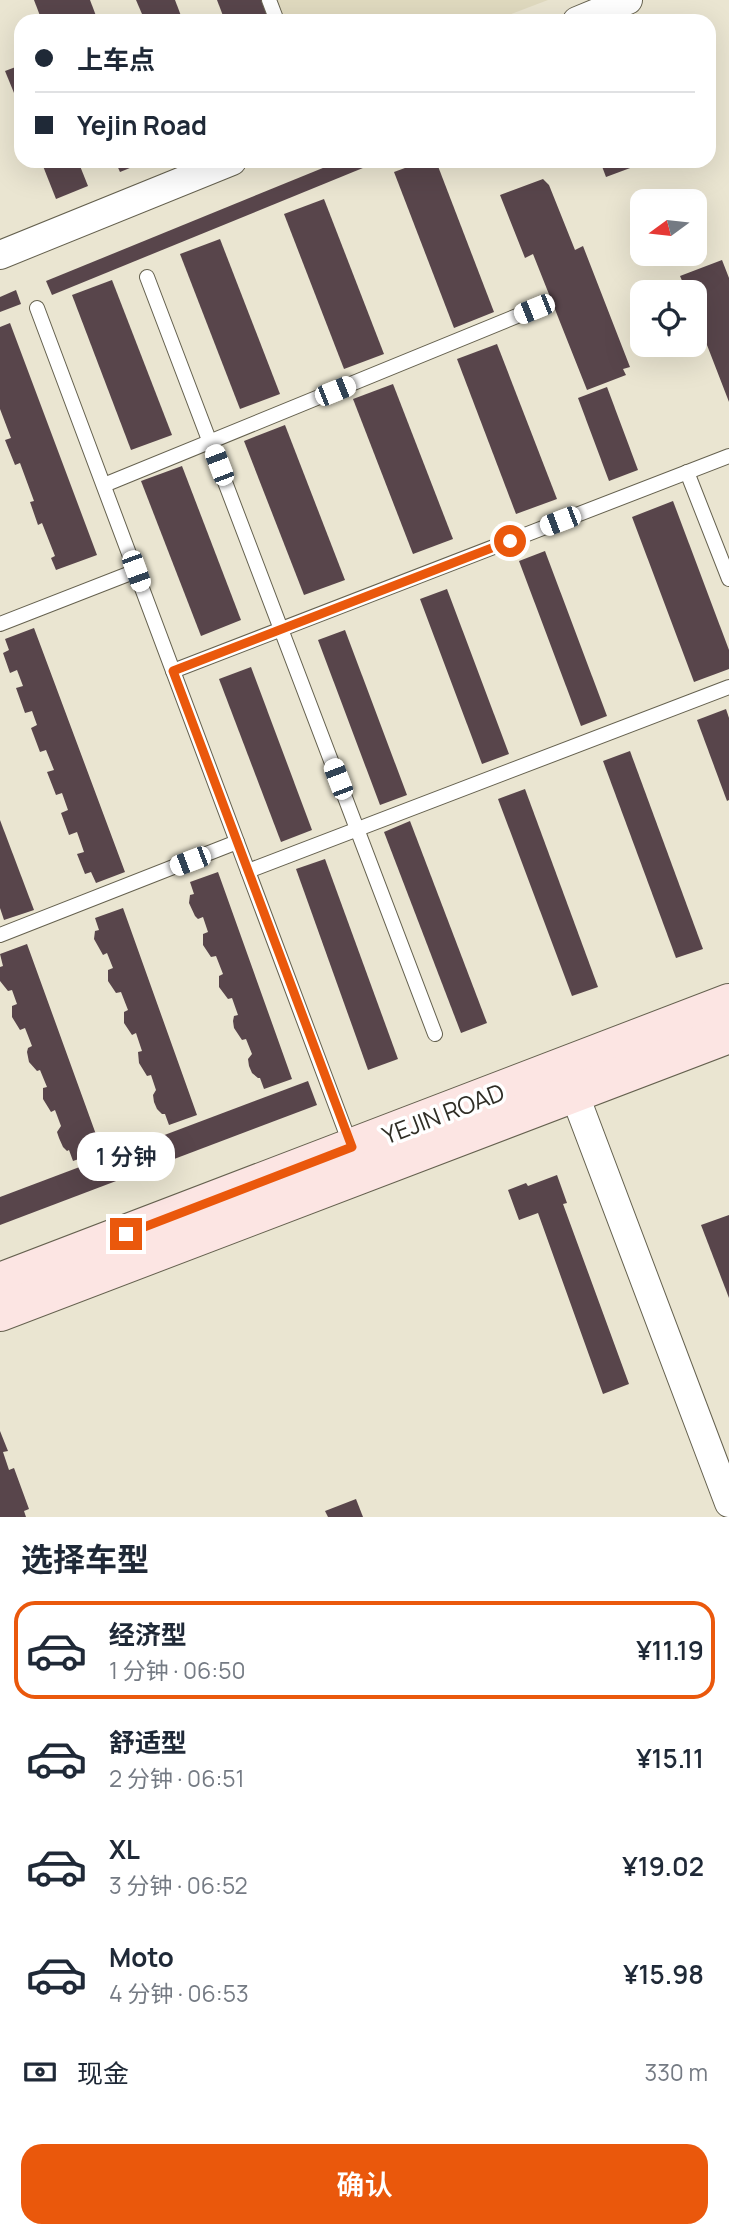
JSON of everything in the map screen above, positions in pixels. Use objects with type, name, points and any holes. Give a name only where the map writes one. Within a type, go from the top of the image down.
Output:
[{"type":"street","points":[[594,14],[628,0]]},
{"type":"street","points":[[0,255],[215,168]]},
{"type":"street","name":"YEJIN ROAD","points":[[0,1282],[729,1003]]},
{"type":"street","name":"YEJIN ROAD","points":[[0,1312],[729,1034]]},
{"type":"street","points":[[574,1093],[729,1503]]},
{"type":"lane","points":[[147,277],[435,1034]]},
{"type":"lane","points":[[37,309],[352,1147]]},
{"type":"lane","points":[[104,485],[534,309]]},
{"type":"lane","points":[[173,671],[729,456]]},
{"type":"lane","points":[[687,472],[729,579]]},
{"type":"lane","points":[[0,624],[136,571]]},
{"type":"lane","points":[[248,871],[729,687]]},
{"type":"lane","points":[[0,935],[237,842]]},
{"type":"shaded area","points":[[277,0],[548,0],[511,14],[282,14]]},
{"type":"building","points":[[34,0],[90,0],[95,14],[39,14]]},
{"type":"building","points":[[136,0],[175,0],[180,14],[142,14]]},
{"type":"building","points":[[217,0],[261,0],[266,14],[222,14]]},
{"type":"building","points":[[14,68],[14,93],[5,71]]},
{"type":"building","points":[[44,168],[81,168],[88,186],[56,199]]},
{"type":"building","points":[[323,168],[363,168],[52,295],[46,281]]},
{"type":"building","points":[[405,168],[439,168],[494,312],[454,328],[394,172]]},
{"type":"building","points":[[603,168],[630,168],[606,177]]},
{"type":"building","points":[[543,179],[549,185],[575,250],[583,246],[630,367],[623,369],[626,375],[587,390],[533,254],[525,258],[500,195]]},
{"type":"building","points":[[324,199],[384,354],[344,369],[284,214]]},
{"type":"building","points":[[220,239],[280,394],[240,409],[180,254]]},
{"type":"building","points":[[722,260],[729,278],[729,402],[707,345],[707,280],[682,280],[680,276]]},
{"type":"building","points":[[112,280],[172,435],[131,450],[72,295]]},
{"type":"building","points":[[16,290],[21,304],[0,312],[0,297]]},
{"type":"building","points":[[10,323],[97,555],[56,570],[51,558],[55,556],[42,523],[38,525],[30,502],[34,501],[20,463],[15,465],[5,440],[11,438],[0,409],[0,327]]},
{"type":"building","points":[[497,344],[557,499],[516,514],[457,359]]},
{"type":"building","points":[[393,384],[453,539],[413,554],[353,399]]},
{"type":"building","points":[[607,387],[638,470],[609,481],[578,398]]},
{"type":"building","points":[[285,425],[345,580],[304,595],[244,441]]},
{"type":"building","points":[[182,466],[241,620],[201,636],[141,481]]},
{"type":"building","points":[[673,501],[729,650],[729,669],[694,682],[632,517]]},
{"type":"building","points":[[545,551],[607,716],[581,726],[519,561]]},
{"type":"building","points":[[447,589],[509,754],[482,764],[420,599]]},
{"type":"building","points":[[34,628],[125,872],[96,883],[91,872],[85,874],[77,854],[84,852],[77,832],[69,835],[61,813],[68,810],[62,793],[56,795],[47,772],[54,770],[46,750],[40,752],[31,728],[37,725],[32,711],[25,713],[16,688],[23,686],[17,670],[10,673],[3,653],[9,650],[5,639]]},
{"type":"building","points":[[345,630],[407,795],[380,805],[318,640]]},
{"type":"building","points":[[251,667],[312,830],[281,842],[219,679]]},
{"type":"building","points":[[726,709],[729,718],[727,801],[697,720]]},
{"type":"building","points":[[630,751],[703,949],[676,958],[603,761]]},
{"type":"building","points":[[525,789],[598,987],[572,996],[498,799]]},
{"type":"building","points":[[0,820],[34,910],[4,920],[0,908]]},
{"type":"building","points":[[410,821],[487,1023],[461,1033],[384,832]]},
{"type":"building","points":[[325,859],[398,1059],[368,1070],[296,869]]},
{"type":"building","points":[[218,872],[292,1079],[264,1089],[260,1078],[252,1073],[249,1066],[248,1059],[252,1054],[246,1039],[242,1040],[234,1028],[234,1016],[238,1015],[232,998],[228,999],[219,987],[219,976],[223,974],[216,956],[211,957],[203,945],[203,934],[208,932],[203,917],[198,919],[195,916],[189,903],[190,895],[194,894],[190,882]]},
{"type":"building","points":[[123,908],[197,1115],[169,1125],[165,1114],[157,1109],[154,1102],[153,1095],[156,1090],[151,1075],[147,1076],[139,1063],[138,1052],[142,1051],[136,1033],[132,1035],[124,1023],[124,1012],[128,1010],[121,992],[116,993],[108,981],[108,970],[113,968],[107,953],[103,955],[94,939],[95,931],[99,930],[95,918]]},
{"type":"building","points":[[27,944],[102,1151],[73,1161],[69,1150],[63,1147],[59,1138],[57,1132],[61,1126],[55,1110],[51,1112],[43,1099],[43,1088],[47,1087],[40,1070],[37,1071],[29,1062],[27,1052],[32,1046],[25,1028],[20,1030],[12,1017],[12,1006],[17,1004],[12,990],[8,991],[0,981],[0,967],[3,966],[0,954]]},
{"type":"building","points":[[308,1081],[317,1105],[0,1225],[0,1197]]},
{"type":"building","points":[[557,1175],[567,1203],[563,1204],[629,1384],[603,1394],[538,1213],[519,1220],[508,1190]]},
{"type":"building","points":[[729,1215],[729,1298],[701,1225]]},
{"type":"building","points":[[0,1431],[8,1451],[3,1452],[9,1470],[14,1468],[29,1509],[24,1511],[26,1517],[0,1517]]},
{"type":"building","points":[[356,1499],[363,1517],[328,1517],[325,1511]]},
{"type":"route","points":[[126,1234],[352,1147],[173,671],[510,541]]}]
